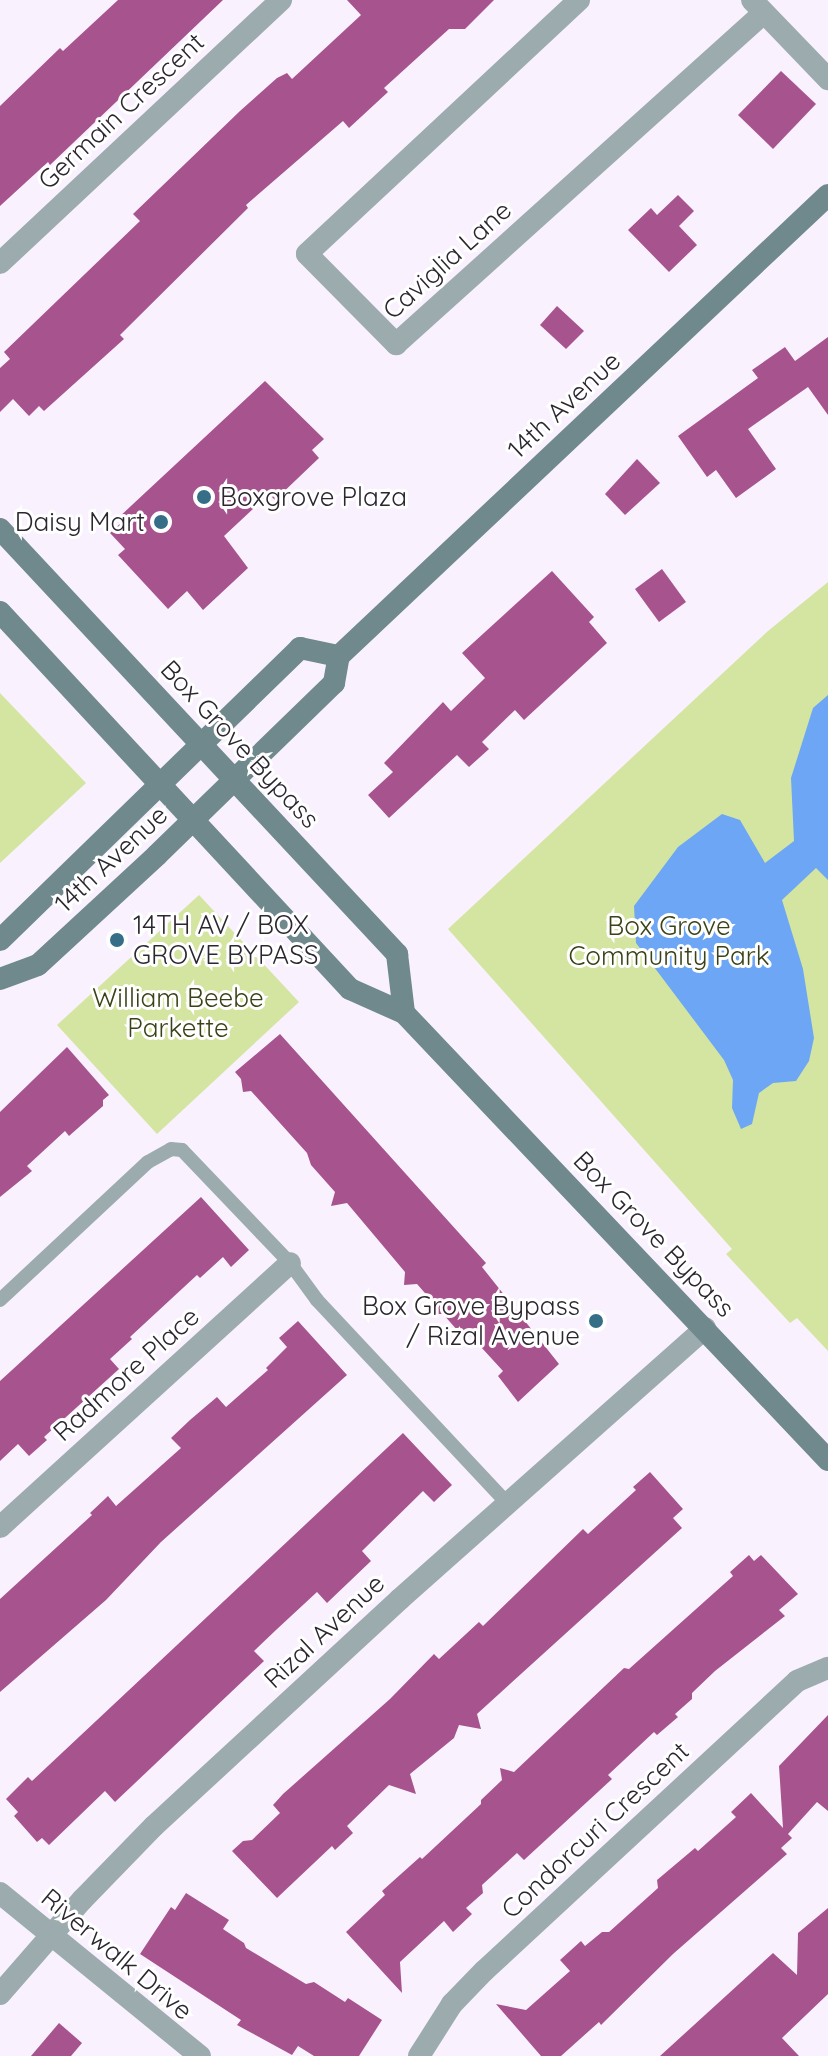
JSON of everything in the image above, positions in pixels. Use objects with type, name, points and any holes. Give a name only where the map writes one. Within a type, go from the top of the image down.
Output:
[{"type":"main road","name":"14th Avenue","points":[[0,979],[38,965],[193,820],[334,683],[339,656],[828,195]]},
{"type":"main road","name":"Box Grove Bypass","points":[[0,529],[397,954],[404,1013]]},
{"type":"main road","name":"Box Grove Bypass","points":[[0,612],[350,989],[404,1013],[828,1460]]},
{"type":"main road","name":"14th Avenue","points":[[0,940],[300,648],[339,656]]},
{"type":"street","name":"Germain Crescent","points":[[0,263],[281,0]]},
{"type":"street","name":"Caviglia Lane","points":[[579,0],[307,254],[396,344],[758,6]]},
{"type":"street","points":[[758,6],[828,79]]},
{"type":"street","name":"Radmore Place","points":[[0,1527],[290,1263]]},
{"type":"street","name":"Rizal Avenue","points":[[0,1994],[154,1826],[507,1503],[705,1328]]},
{"type":"street","name":"Condorcuri Crescent","points":[[419,2056],[452,2004],[484,1971],[797,1681],[828,1668]]},
{"type":"street","name":"Riverwalk Drive","points":[[0,1893],[200,2056]]},
{"type":"lane","points":[[0,1300],[148,1162],[171,1149],[182,1150],[193,1158],[290,1263],[317,1300],[507,1503]]},
{"type":"green space","name":"Box Grove Community Park","points":[[828,582],[828,1351],[797,1318],[790,1323],[726,1254],[732,1249],[448,929],[768,631]]},
{"type":"green space","points":[[0,693],[86,783],[0,863]]},
{"type":"green space","name":"William Beebe Parkette","points":[[199,895],[299,1002],[157,1134],[57,1025]]},
{"type":"water","points":[[828,695],[828,880],[816,868],[782,900],[803,969],[814,1038],[809,1061],[796,1081],[773,1083],[759,1093],[752,1124],[741,1129],[732,1108],[733,1080],[724,1060],[636,943],[634,906],[678,847],[722,814],[740,820],[765,863],[794,841],[791,778],[813,708]]},
{"type":"building","points":[[118,0],[223,0],[50,165],[48,162],[0,206],[0,106],[60,48],[63,51]]},
{"type":"building","points":[[347,0],[494,0],[465,29],[449,29],[384,88],[388,92],[349,128],[343,121],[246,205],[248,208],[120,335],[124,339],[44,411],[39,406],[29,416],[13,399],[0,412],[0,368],[10,359],[4,352],[140,221],[133,214],[240,111],[277,78],[287,73],[292,79],[361,15]]},
{"type":"building","points":[[781,71],[816,104],[773,149],[738,115]]},
{"type":"building","points":[[678,195],[694,211],[679,226],[697,245],[669,272],[628,230],[651,208],[657,215]]},
{"type":"building","points":[[557,306],[584,331],[566,349],[540,325]]},
{"type":"building","points":[[828,337],[828,415],[808,387],[748,429],[776,469],[736,498],[716,470],[707,477],[678,436],[758,378],[752,370],[785,347],[795,361]]},
{"type":"building","name":"Boxgrove Plaza","points":[[265,381],[324,439],[312,450],[319,458],[275,500],[269,494],[224,536],[248,568],[203,610],[187,591],[168,609],[118,555],[125,549],[110,533],[121,523],[117,519]]},
{"type":"building","points":[[637,459],[660,483],[625,515],[605,494]]},
{"type":"building","points":[[662,569],[686,602],[659,622],[635,589]]},
{"type":"building","points":[[552,571],[594,617],[589,622],[607,643],[524,720],[515,710],[482,742],[489,749],[469,767],[457,755],[389,818],[368,795],[393,772],[384,763],[443,702],[451,711],[485,678],[462,653]]},
{"type":"building","points":[[280,1034],[486,1263],[482,1267],[559,1364],[518,1402],[498,1376],[503,1371],[470,1335],[465,1339],[443,1314],[432,1314],[432,1301],[417,1284],[404,1285],[405,1272],[347,1203],[331,1206],[335,1192],[311,1165],[307,1153],[251,1091],[243,1092],[241,1079],[235,1072]]},
{"type":"building","points":[[67,1047],[109,1095],[103,1100],[103,1106],[69,1136],[65,1131],[27,1166],[32,1171],[0,1197],[0,1112]]},
{"type":"building","points":[[201,1197],[249,1250],[231,1267],[223,1257],[200,1278],[197,1275],[130,1337],[132,1339],[110,1359],[119,1369],[44,1437],[47,1440],[29,1456],[18,1444],[0,1461],[0,1381]]},
{"type":"building","points":[[298,1321],[347,1375],[161,1542],[106,1600],[0,1692],[0,1599],[92,1515],[90,1513],[108,1496],[116,1506],[181,1448],[171,1438],[190,1420],[217,1397],[226,1407],[268,1370],[266,1368],[287,1347],[279,1338]]},
{"type":"building","points":[[403,1433],[452,1485],[434,1502],[423,1491],[362,1551],[371,1561],[327,1603],[317,1592],[276,1630],[254,1651],[264,1661],[115,1802],[105,1791],[49,1845],[42,1838],[37,1842],[14,1816],[18,1812],[6,1799],[28,1777],[32,1781]]},
{"type":"building","points":[[650,1472],[683,1509],[673,1518],[682,1528],[477,1714],[481,1729],[459,1725],[454,1738],[410,1774],[416,1794],[389,1785],[347,1826],[353,1833],[335,1850],[332,1846],[277,1898],[232,1851],[243,1841],[252,1840],[280,1813],[273,1805],[283,1794],[390,1699],[434,1654],[439,1659],[479,1622],[483,1626],[583,1529],[588,1534],[636,1490],[633,1487]]},
{"type":"building","points":[[749,1555],[754,1561],[761,1555],[798,1594],[779,1610],[785,1616],[715,1671],[675,1714],[678,1717],[657,1735],[654,1732],[608,1775],[612,1779],[524,1860],[517,1853],[482,1885],[483,1893],[466,1908],[472,1914],[453,1932],[444,1921],[400,1962],[402,1993],[346,1932],[385,1895],[382,1891],[481,1804],[481,1800],[502,1780],[500,1768],[514,1772],[624,1668],[629,1669],[733,1576],[730,1572]]},
{"type":"building","points":[[828,1715],[828,1811],[817,1802],[788,1834],[792,1838],[781,1848],[787,1854],[673,1954],[601,2025],[599,2022],[561,2056],[541,2056],[496,2004],[526,2010],[570,1971],[560,1960],[581,1941],[585,1946],[602,1932],[609,1932],[658,1888],[657,1880],[695,1848],[698,1851],[736,1817],[731,1812],[751,1793],[783,1828],[779,1766]]},
{"type":"building","points":[[186,1893],[229,1920],[223,1929],[244,1943],[246,1948],[306,1984],[314,1982],[345,2002],[348,1998],[382,2020],[359,2056],[314,2056],[298,2046],[292,2055],[237,2025],[241,2020],[140,1954],[171,1907],[175,1910]]},
{"type":"building","points":[[828,1908],[828,1994],[782,2038],[799,2056],[660,2056],[773,1953],[797,1975],[798,1933]]},
{"type":"building","points":[[59,2023],[82,2043],[71,2056],[31,2056]]},
{"type":"place","name":"Boxgrove Plaza","points":[[204,497]]},
{"type":"place","name":"Daisy Mart","points":[[161,522]]},
{"type":"place","name":"14TH AV / BOX GROVE BYPASS","points":[[117,940]]},
{"type":"place","name":"Box Grove Bypass / Rizal Avenue","points":[[596,1321]]}]
